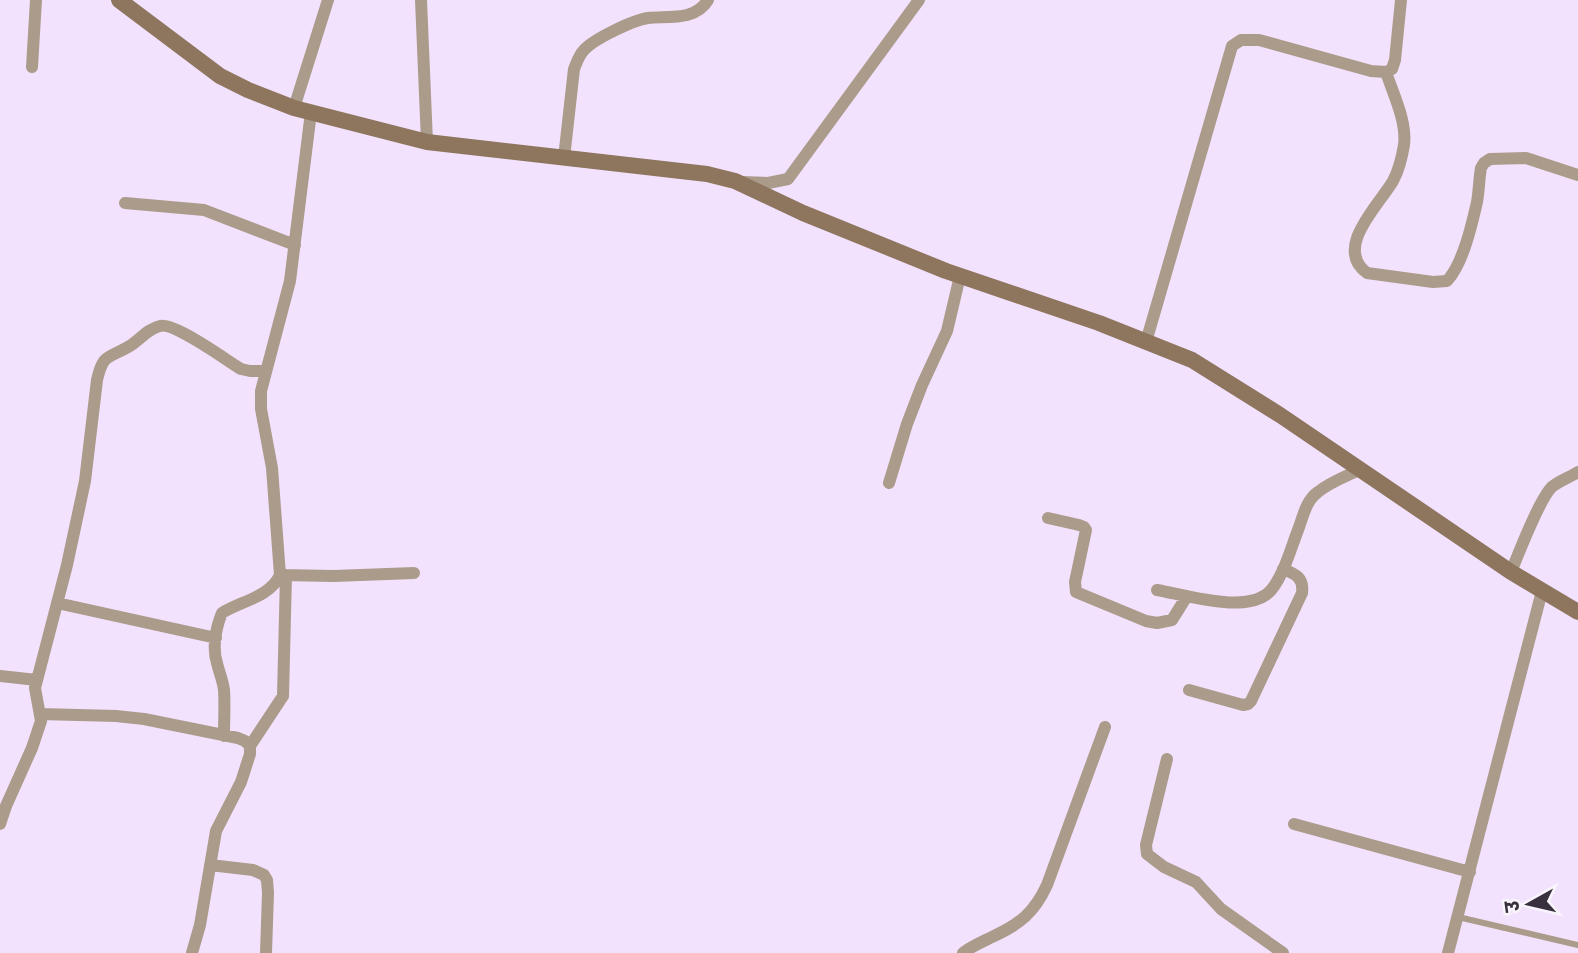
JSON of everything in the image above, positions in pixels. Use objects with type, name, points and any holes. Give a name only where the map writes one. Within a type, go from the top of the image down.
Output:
[{"type":"street","points":[[32,67],[36,0]]},
{"type":"street","points":[[119,0],[220,76],[294,108],[427,142],[768,183],[788,179],[919,0]]},
{"type":"street","points":[[294,108],[328,0]]},
{"type":"street","points":[[421,0],[427,142]]},
{"type":"street","points":[[564,158],[574,69],[584,50],[592,42],[635,21],[687,15],[696,12],[708,0]]},
{"type":"street","points":[[1146,342],[1228,57],[1236,42],[1248,39],[1270,42],[1371,71],[1386,72],[1392,69],[1395,60],[1401,0]]},
{"type":"street","points":[[1386,72],[1404,127],[1404,148],[1397,173],[1355,242],[1359,268],[1367,273],[1433,282],[1447,281],[1452,276],[1464,247],[1477,202],[1481,168],[1490,159],[1527,158],[1578,176]]},
{"type":"street","points":[[192,953],[200,925],[216,831],[242,782],[250,746],[283,696],[283,575],[272,468],[261,409],[261,391],[290,281],[311,112]]},
{"type":"street","points":[[735,181],[803,213],[960,276],[1099,323],[1192,360],[1280,415],[1511,572],[1578,612]]},
{"type":"street","points":[[125,203],[204,210],[295,245]]},
{"type":"street","points":[[889,483],[907,424],[947,331],[960,276]]},
{"type":"street","points":[[0,824],[41,721],[36,695],[37,680],[67,565],[85,481],[100,365],[103,360],[133,344],[151,330],[165,325],[179,330],[241,369],[265,371]]},
{"type":"street","points":[[1157,590],[1232,604],[1261,597],[1271,590],[1283,569],[1309,502],[1317,492],[1361,469]]},
{"type":"street","points":[[1511,572],[1549,490],[1578,472]]},
{"type":"street","points":[[1048,518],[1079,525],[1086,530],[1075,582],[1076,592],[1157,623],[1172,620],[1187,596]]},
{"type":"street","points":[[1189,690],[1243,705],[1251,701],[1302,593],[1300,578],[1283,569]]},
{"type":"street","points":[[283,575],[414,573]]},
{"type":"street","points":[[224,736],[223,680],[215,659],[218,621],[222,613],[266,592],[283,575]]},
{"type":"street","points":[[1448,953],[1542,591]]},
{"type":"street","points":[[57,603],[216,638]]},
{"type":"street","points":[[0,676],[37,680]]},
{"type":"street","points":[[40,714],[144,719],[238,738],[250,746]]},
{"type":"street","points":[[963,953],[1005,931],[1033,911],[1040,901],[1105,727]]},
{"type":"street","points":[[1167,759],[1146,845],[1147,854],[1164,867],[1196,882],[1220,909],[1283,953]]},
{"type":"street","points":[[1294,824],[1470,872]]},
{"type":"street","points":[[210,864],[253,870],[264,875],[268,893],[266,953]]},
{"type":"lane","points":[[1458,917],[1578,944]]}]
